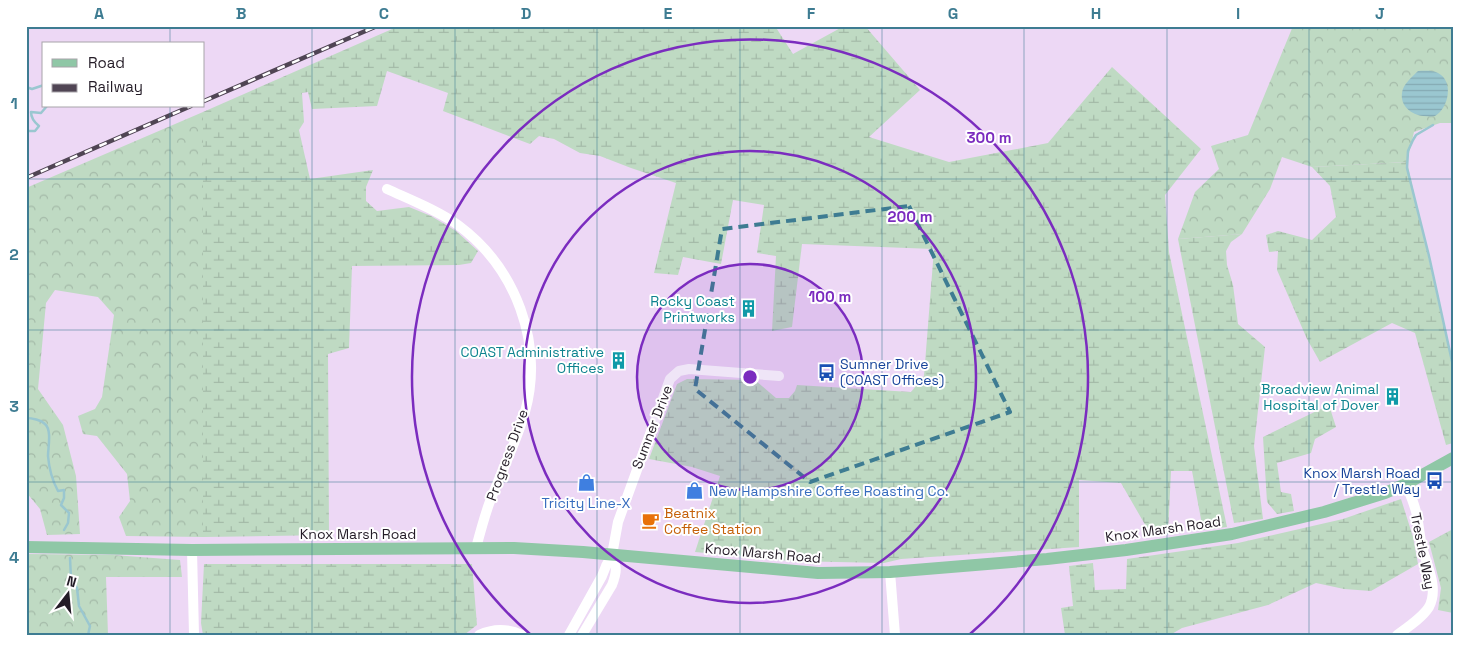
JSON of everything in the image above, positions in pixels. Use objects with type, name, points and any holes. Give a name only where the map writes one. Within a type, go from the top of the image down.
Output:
[{"type":"main road","name":"Knox Marsh Road","points":[[26,547],[192,550],[545,548],[818,573],[890,572],[1047,559],[1126,550],[1232,534],[1324,512],[1386,493],[1453,458]]},
{"type":"street","name":"Progress Drive","points":[[387,189],[441,214],[464,229],[484,247],[505,276],[525,325],[532,360],[529,396],[489,505],[476,548]]},
{"type":"street","name":"Sumner Drive","points":[[612,555],[621,514],[672,376],[680,371],[689,369],[780,376]]},
{"type":"street","name":"Trestle Way","points":[[1397,635],[1425,612],[1432,597],[1433,588],[1415,509],[1406,484]]},
{"type":"street","points":[[192,550],[194,635]]},
{"type":"street","points":[[569,635],[612,555]]},
{"type":"street","points":[[582,635],[615,578],[616,567],[612,555]]},
{"type":"street","points":[[890,572],[895,635]]},
{"type":"street","points":[[479,635],[497,629],[513,631],[522,635]]},
{"type":"highlighted area","points":[[909,206],[1010,412],[810,482],[695,389],[722,229]]},
{"type":"green space","points":[[399,26],[775,26],[793,54],[844,26],[865,26],[920,90],[869,137],[949,162],[1048,143],[1112,67],[1201,149],[1165,195],[1169,252],[1227,527],[1203,530],[1192,471],[1171,471],[1168,534],[1151,535],[1121,483],[1079,480],[1079,547],[901,559],[884,563],[789,561],[695,552],[720,476],[692,467],[649,459],[677,384],[687,379],[755,380],[776,398],[789,398],[797,385],[911,392],[924,376],[934,249],[802,244],[792,327],[772,331],[776,256],[757,253],[764,205],[733,200],[721,264],[683,257],[678,275],[654,273],[676,183],[600,156],[580,153],[554,139],[539,136],[530,144],[443,111],[448,93],[387,71],[377,106],[312,109],[308,92],[302,93],[304,122],[299,130],[310,179],[373,170],[366,187],[366,201],[377,211],[409,207],[431,216],[456,231],[478,251],[471,263],[459,265],[352,266],[349,348],[328,354],[329,535],[203,537],[203,112]]},
{"type":"green space","points":[[1293,26],[1453,26],[1453,123],[1440,123],[1414,132],[1407,162],[1312,167],[1282,157],[1270,189],[1242,234],[1178,239],[1195,192],[1219,169],[1211,146],[1248,135]]},
{"type":"green space","points":[[203,112],[203,537],[126,536],[119,517],[130,501],[127,474],[97,436],[83,434],[78,416],[95,409],[102,397],[114,315],[98,297],[55,290],[46,303],[38,389],[63,425],[76,476],[80,534],[47,535],[40,509],[26,492],[26,188]]},
{"type":"green space","points":[[1407,162],[1453,367],[1453,443],[1446,445],[1415,333],[1392,323],[1320,362],[1307,339],[1277,270],[1278,251],[1269,252],[1266,235],[1278,231],[1312,240],[1336,217],[1330,186],[1312,167]]},
{"type":"green space","points":[[1242,234],[1231,242],[1226,251],[1227,265],[1233,285],[1238,324],[1265,347],[1254,446],[1263,519],[1234,523],[1178,239]]},
{"type":"green space","points":[[1329,405],[1336,427],[1315,439],[1311,453],[1277,463],[1281,492],[1291,494],[1294,511],[1277,514],[1267,502],[1263,437]]},
{"type":"green space","points":[[1401,499],[1413,537],[1418,564],[1371,591],[1344,589],[1316,583],[1268,605],[1182,628],[1170,635],[1065,635],[1061,608],[1073,606],[1069,566],[1093,563],[1095,590],[1126,589],[1127,559],[1238,543],[1343,519]]},
{"type":"green space","points":[[1453,529],[1453,613],[1438,610],[1441,588],[1429,542]]},
{"type":"green space","points":[[26,554],[113,555],[180,560],[182,577],[106,577],[108,635],[26,635]]},
{"type":"green space","points":[[204,564],[472,564],[477,625],[464,635],[203,635],[201,623]]},
{"type":"shaded area","points":[[1418,71],[1436,72],[1446,82],[1448,94],[1446,101],[1444,107],[1435,116],[1415,114],[1403,102],[1402,93],[1404,87]]},
{"type":"waterway","points":[[26,87],[32,89],[42,86]]},
{"type":"waterway","points":[[26,131],[35,131],[39,126],[33,120],[31,112],[41,113],[45,108]]},
{"type":"waterway","points":[[1433,125],[1416,135],[1408,151],[1407,168],[1429,256],[1453,366]]},
{"type":"waterway","points":[[26,354],[28,354],[26,363]]},
{"type":"waterway","points":[[26,418],[41,421],[47,427],[50,469],[58,491],[64,490],[64,498],[61,505],[69,513],[68,523],[64,530]]},
{"type":"waterway","points":[[70,558],[71,579],[77,588],[79,606],[90,626],[88,635]]},
{"type":"railway","points":[[205,101],[377,26]]},
{"type":"railway","points":[[26,178],[186,108]]},
{"type":"place","name":"Rocky Coast Printworks","points":[[749,309]]},
{"type":"place","name":"COAST Administrative Offices","points":[[618,360]]},
{"type":"place","name":"Sumner Drive (COAST Offices)","points":[[826,372]]},
{"type":"place","name":"Broadview Animal Hospital of Dover","points":[[1393,397]]},
{"type":"place","name":"Knox Marsh Road / Trestle Way","points":[[1434,481]]},
{"type":"place","name":"Tricity Line-X","points":[[586,483]]},
{"type":"place","name":"New Hampshire Coffee Roasting Co.","points":[[695,491]]},
{"type":"place","name":"Beatnix Coffee Station","points":[[650,521]]}]
